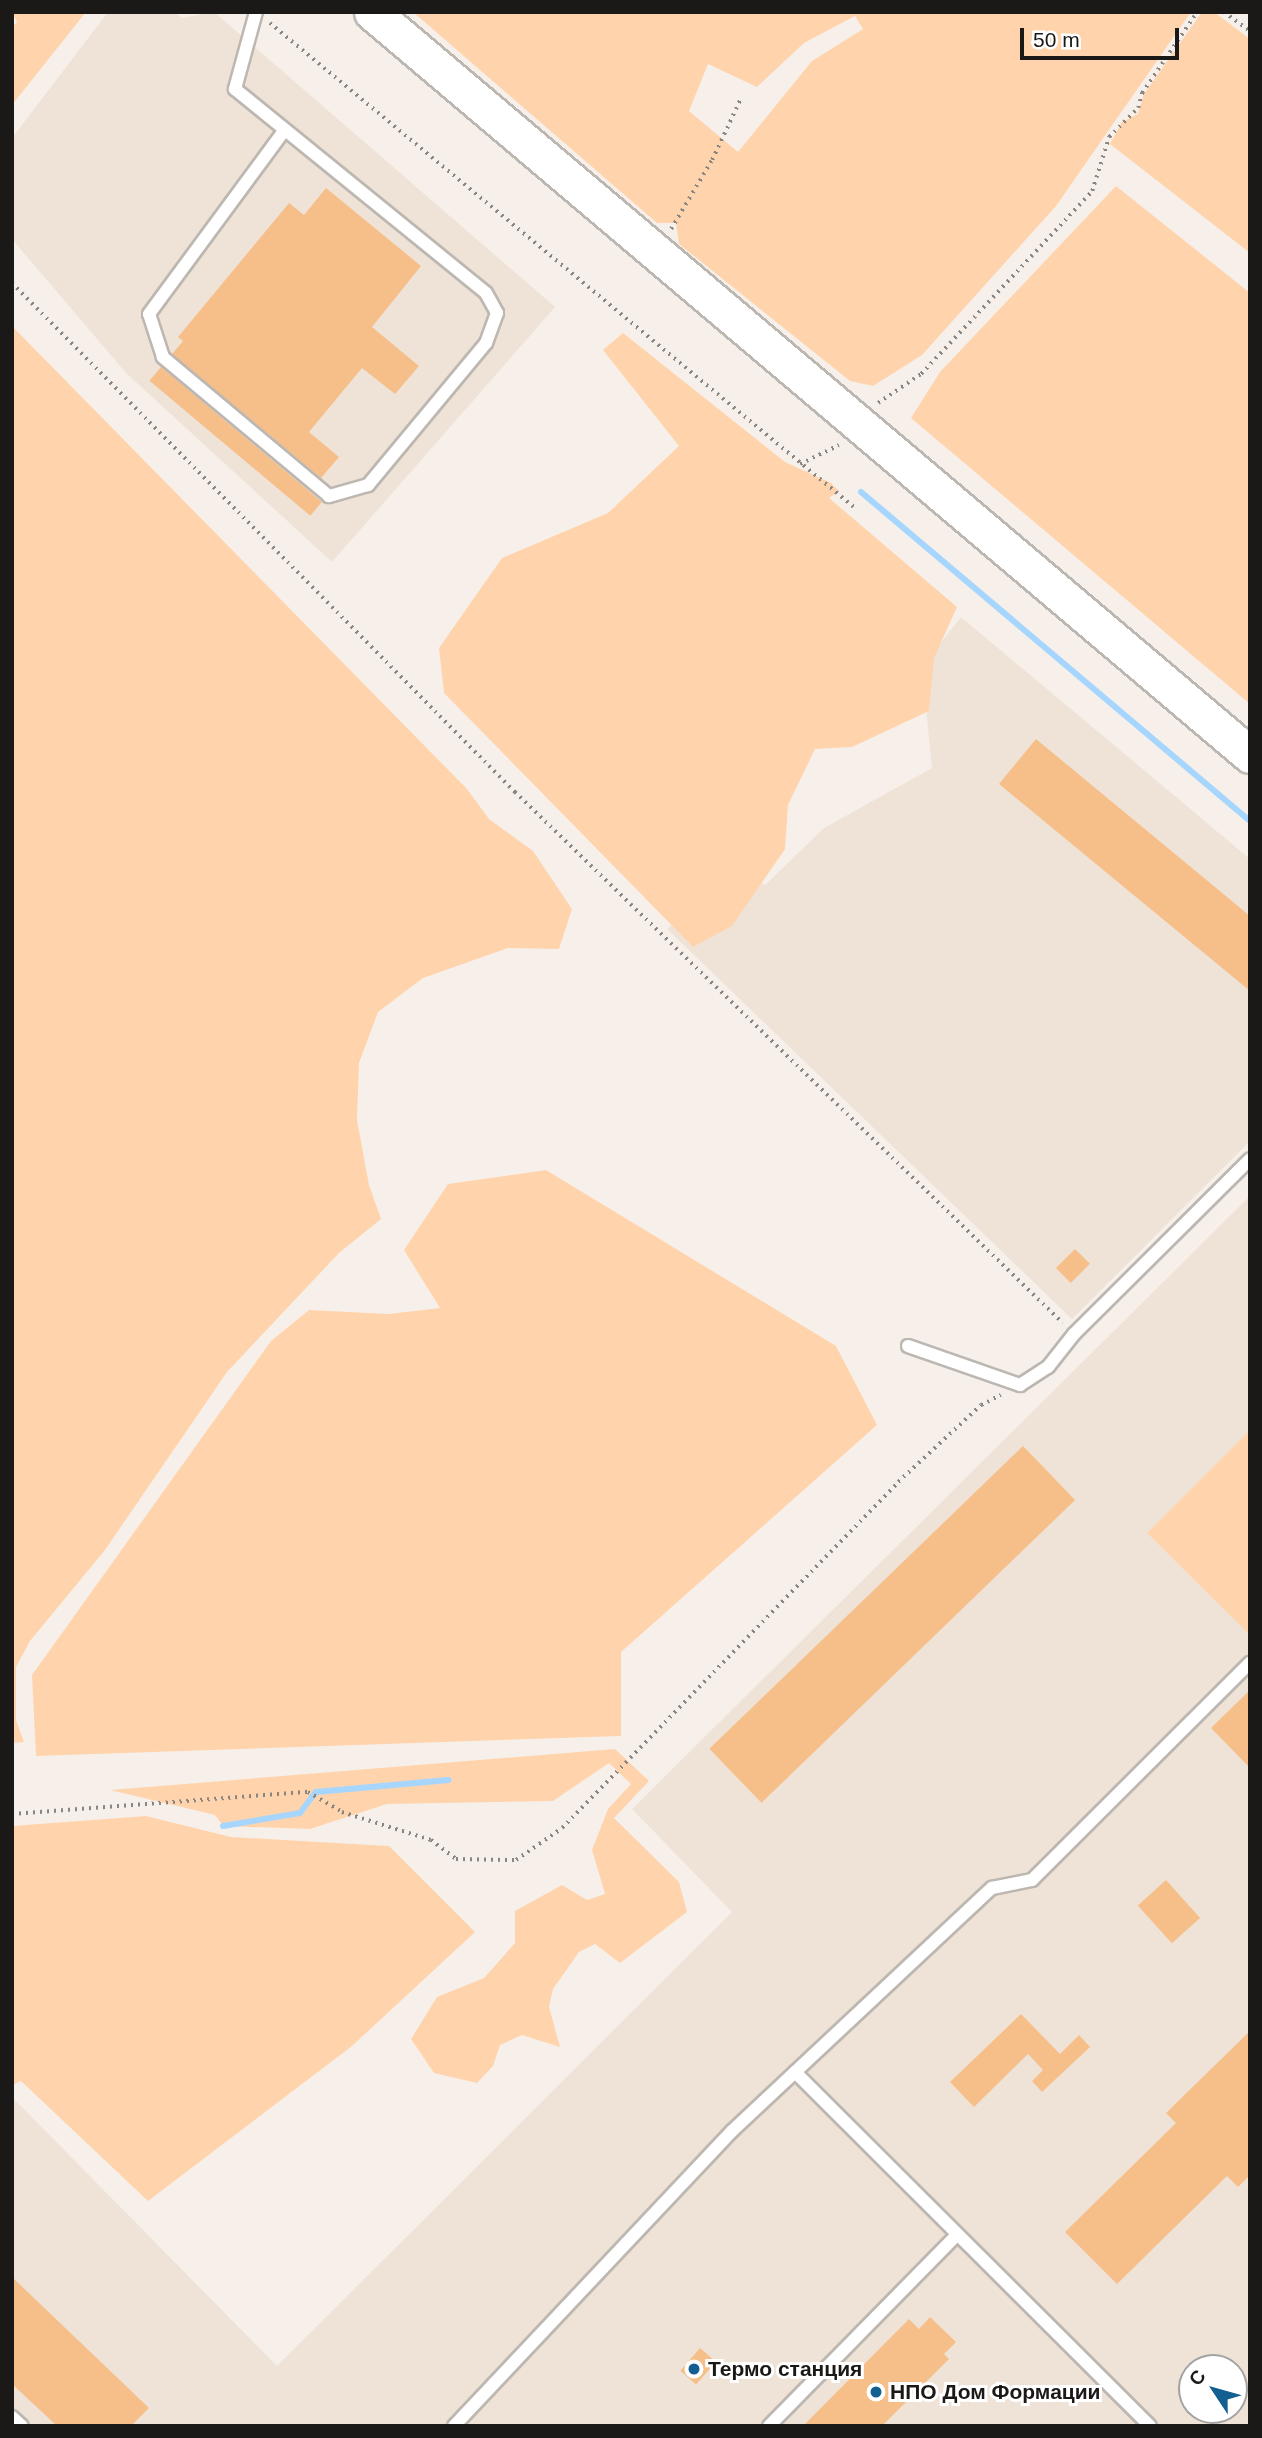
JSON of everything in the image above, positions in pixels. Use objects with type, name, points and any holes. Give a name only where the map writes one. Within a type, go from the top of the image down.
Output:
[{"type":"main road","points":[[372,12],[854,426],[1250,755]]},
{"type":"lane","points":[[260,15],[235,89],[486,293],[497,313],[478,353],[368,485],[349,493],[329,496],[163,357],[149,314],[284,131]]},
{"type":"lane","points":[[908,1346],[1020,1385],[1048,1367],[1074,1334],[1250,1159]]},
{"type":"lane","points":[[454,2426],[732,2131],[992,1888],[1032,1880],[1250,1663]]},
{"type":"lane","points":[[796,2072],[1150,2426]]},
{"type":"lane","points":[[769,2426],[957,2235]]},
{"type":"lane","points":[[12,2417],[22,2426]]},
{"type":"path","points":[[800,464],[921,374],[1092,191],[1109,137],[1138,108],[1142,93],[1197,12]]},
{"type":"path","points":[[1224,12],[1250,31]]},
{"type":"path","points":[[260,15],[854,508]]},
{"type":"path","points":[[650,251],[683,211],[740,100]]},
{"type":"path","points":[[12,283],[515,792],[1074,1334]]},
{"type":"path","points":[[12,1814],[308,1791],[342,1812],[431,1840],[456,1859],[516,1860],[562,1828],[898,1482],[981,1405],[1020,1385]]},
{"type":"shaded area","points":[[12,12],[86,12],[12,105],[12,27],[17,22]]},
{"type":"shaded area","points":[[108,12],[175,12],[182,18],[214,12],[555,307],[332,562],[126,373],[12,239],[12,138]]},
{"type":"shaded area","points":[[413,12],[1191,12],[1056,206],[922,355],[873,386],[850,381],[679,244],[676,223],[657,223]],"holes":[[[855,16],[863,29],[812,61],[738,152],[689,111],[708,64],[757,87],[804,43]]]},
{"type":"shaded area","points":[[1202,12],[1214,12],[1250,39],[1250,253],[1110,144],[1122,122],[1138,114],[1144,94]]},
{"type":"shaded area","points":[[1116,186],[1250,293],[1250,704],[911,418],[940,372]]},
{"type":"shaded area","points":[[12,326],[467,789],[489,819],[533,851],[572,909],[559,949],[508,948],[423,978],[378,1012],[359,1063],[357,1120],[369,1185],[381,1219],[339,1253],[227,1372],[105,1550],[30,1641],[16,1667],[16,1720],[24,1742],[12,1743]]},
{"type":"shaded area","points":[[623,333],[785,462],[831,483],[839,491],[829,498],[957,607],[934,658],[929,711],[852,747],[815,749],[788,805],[785,849],[732,926],[693,947],[444,693],[439,648],[502,558],[608,513],[679,446],[603,350]]},
{"type":"shaded area","points":[[961,617],[1250,859],[1250,1141],[1072,1319],[667,929],[740,868],[765,885],[824,828],[932,768],[922,667]]},
{"type":"shaded area","points":[[546,1170],[836,1346],[877,1425],[621,1652],[621,1736],[36,1756],[32,1675],[271,1341],[309,1310],[389,1314],[440,1308],[404,1250],[448,1184]]},
{"type":"shaded area","points":[[1250,1196],[1250,2426],[12,2426],[12,2097],[277,2366],[732,1912],[632,1809]]},
{"type":"shaded area","points":[[1250,1430],[1250,1635],[1147,1533]]},
{"type":"shaded area","points":[[615,1749],[649,1781],[614,1818],[679,1882],[687,1912],[620,1963],[595,1944],[579,1952],[553,1989],[549,2007],[560,2047],[522,2035],[500,2045],[493,2066],[477,2083],[434,2073],[411,2039],[437,1997],[484,1978],[515,1943],[515,1911],[562,1885],[587,1900],[605,1894],[592,1850],[608,1809],[631,1784],[609,1763],[553,1801],[387,1804],[310,1829],[223,1826],[215,1815],[110,1790]]},
{"type":"shaded area","points":[[146,1816],[231,1837],[389,1846],[475,1932],[352,2046],[148,2201],[21,2081],[12,2085],[12,1826]]},
{"type":"building","points":[[326,188],[421,266],[372,327],[419,366],[395,394],[362,368],[309,432],[339,457],[321,478],[172,354],[183,341],[178,337],[289,203],[304,215]]},
{"type":"building","points":[[161,367],[322,502],[310,516],[149,381]]},
{"type":"building","points":[[1036,739],[1250,916],[1250,991],[999,784]]},
{"type":"building","points":[[1075,1249],[1090,1264],[1071,1283],[1056,1268]]},
{"type":"building","points":[[1023,1446],[1075,1500],[761,1803],[709,1749]]},
{"type":"building","points":[[1250,1690],[1250,1768],[1211,1728]]},
{"type":"building","points":[[1166,1880],[1200,1918],[1172,1943],[1138,1905]]},
{"type":"building","points":[[1021,2014],[1060,2054],[1079,2035],[1090,2047],[1042,2092],[1032,2081],[1043,2070],[1028,2054],[974,2107],[950,2082]]},
{"type":"building","points":[[1250,2031],[1250,2175],[1238,2187],[1227,2176],[1117,2284],[1065,2232],[1176,2123],[1166,2113]]},
{"type":"building","points":[[12,2277],[149,2408],[131,2426],[57,2426],[12,2384]]},
{"type":"building","name":"НПО Дом Формации","points":[[930,2317],[956,2342],[944,2354],[949,2359],[882,2426],[803,2426],[909,2319],[919,2329]]},
{"type":"building","name":"Термо станция","points":[[700,2348],[716,2362],[696,2384],[680,2371]]},
{"type":"waterway","points":[[861,492],[1250,821]]},
{"type":"waterway","points":[[223,1826],[300,1813],[316,1792],[448,1780]]},
{"type":"place","name":"Термо станция","points":[[694,2369]]},
{"type":"place","name":"НПО Дом Формации","points":[[876,2392]]}]
